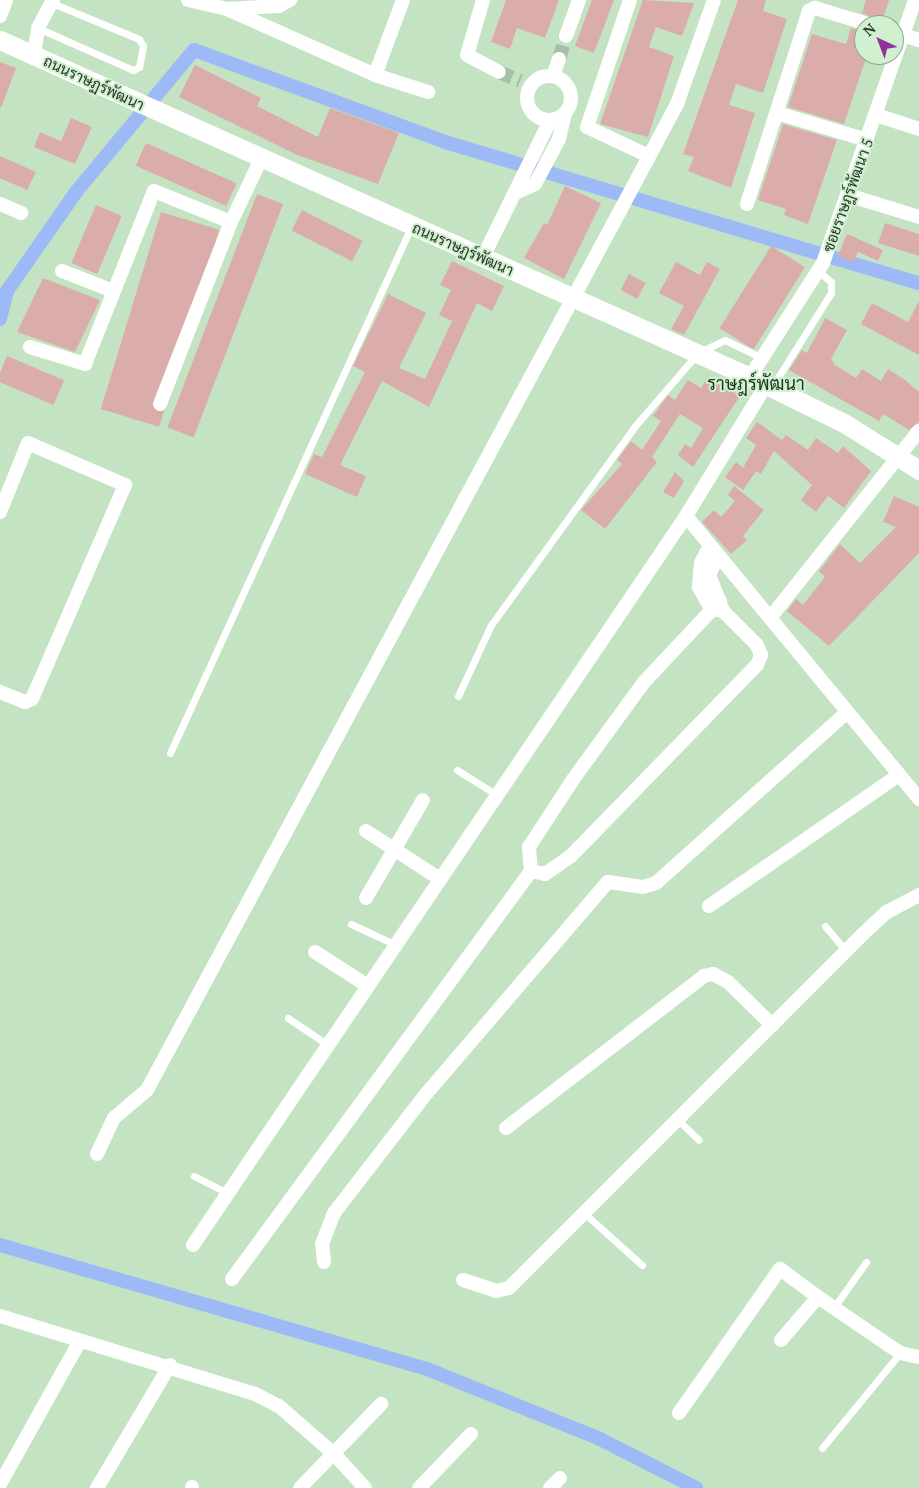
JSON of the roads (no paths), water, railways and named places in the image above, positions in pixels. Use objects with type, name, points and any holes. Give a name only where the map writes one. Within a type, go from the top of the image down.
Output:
[{"type":"street","points":[[0,16],[6,0]]},
{"type":"street","points":[[188,0],[227,9],[375,75],[428,92]]},
{"type":"street","points":[[227,9],[279,6],[290,0]]},
{"type":"street","points":[[375,75],[403,0]]},
{"type":"street","points":[[483,0],[467,55],[499,72]]},
{"type":"street","points":[[566,36],[579,0]]},
{"type":"street","points":[[630,0],[587,127],[648,156]]},
{"type":"street","points":[[98,1154],[114,1118],[147,1090],[571,297],[621,209],[677,104],[714,0]]},
{"type":"street","name":"ซอยราษฎร์พัฒนา 5","points":[[904,24],[916,0]]},
{"type":"street","points":[[34,54],[38,28],[53,1]]},
{"type":"street","points":[[747,204],[812,8],[854,20]]},
{"type":"street","points":[[904,36],[919,40]]},
{"type":"street","name":"ถนนราษฏร์พัฒนา","points":[[0,40],[34,54],[123,97],[763,383],[844,423],[919,470]]},
{"type":"street","points":[[553,76],[559,59]]},
{"type":"street","name":"ซอยราษฎร์พัฒนา 5","points":[[193,1245],[686,516],[763,383],[762,358],[820,267],[833,240],[876,115],[890,65]]},
{"type":"street","points":[[517,188],[535,184],[552,152],[572,99],[567,84],[553,76],[540,77],[525,83],[527,101],[535,116],[550,120],[565,114]]},
{"type":"street","points":[[777,113],[867,140]]},
{"type":"street","points":[[876,115],[919,129]]},
{"type":"street","points":[[483,257],[550,120]]},
{"type":"street","points":[[160,404],[231,222],[261,159]]},
{"type":"street","points":[[30,347],[84,366],[154,191],[231,222]]},
{"type":"street","points":[[848,195],[919,217]]},
{"type":"street","points":[[0,204],[21,213]]},
{"type":"street","points":[[62,271],[113,292]]},
{"type":"street","points":[[770,618],[919,431]]},
{"type":"street","points":[[0,512],[28,443],[124,485],[29,702],[0,692]]},
{"type":"street","points":[[686,516],[919,799]]},
{"type":"street","points":[[531,871],[544,874],[571,856],[757,665],[761,656],[757,645],[699,587],[698,575],[714,551]]},
{"type":"street","points":[[232,1279],[531,871],[529,848],[548,815],[622,710],[718,607]]},
{"type":"street","points":[[324,1262],[322,1244],[334,1213],[438,1079],[608,882],[643,887],[656,883],[847,712]]},
{"type":"street","points":[[709,906],[899,775]]},
{"type":"street","points":[[366,898],[423,800]]},
{"type":"street","points":[[366,831],[440,880]]},
{"type":"street","points":[[463,1280],[496,1291],[509,1288],[846,951],[887,912],[919,895]]},
{"type":"street","points":[[315,952],[368,986]]},
{"type":"street","points":[[506,1128],[704,976],[713,974],[728,982],[772,1025]]},
{"type":"street","points":[[679,1413],[780,1269],[900,1353],[919,1357]]},
{"type":"street","points":[[781,1340],[818,1297]]},
{"type":"street","points":[[2,1320],[170,1365],[279,1406],[334,1454],[365,1488]]},
{"type":"street","points":[[0,1484],[80,1341]]},
{"type":"street","points":[[97,1488],[170,1365]]},
{"type":"street","points":[[300,1488],[381,1404]]},
{"type":"street","points":[[419,1488],[470,1434]]},
{"type":"lane","points":[[38,28],[133,70],[139,67],[143,46],[139,39],[53,1]]},
{"type":"lane","points":[[170,753],[411,226]]},
{"type":"lane","points":[[763,383],[832,293],[831,282],[820,267]]},
{"type":"lane","points":[[458,696],[491,625],[635,426],[698,353],[725,340],[762,358]]},
{"type":"lane","points":[[457,770],[497,795]]},
{"type":"lane","points":[[351,924],[396,945]]},
{"type":"lane","points":[[825,926],[846,951]]},
{"type":"lane","points":[[288,1018],[328,1045]]},
{"type":"lane","points":[[677,1119],[699,1140]]},
{"type":"lane","points":[[194,1176],[228,1193]]},
{"type":"lane","points":[[584,1213],[642,1265]]},
{"type":"lane","points":[[835,1306],[866,1262]]},
{"type":"lane","points":[[822,1448],[900,1353]]},
{"type":"waterway","points":[[0,319],[7,291],[76,192],[194,50],[445,142],[919,283]]},
{"type":"waterway","points":[[0,1245],[427,1369],[600,1439],[696,1488]]},
{"type":"tunnel","points":[[559,59],[566,36]]},
{"type":"tunnel","points":[[499,72],[520,81]]},
{"type":"district","name":"ราษฎร์พัฒนา","points":[[756,383]]}]
